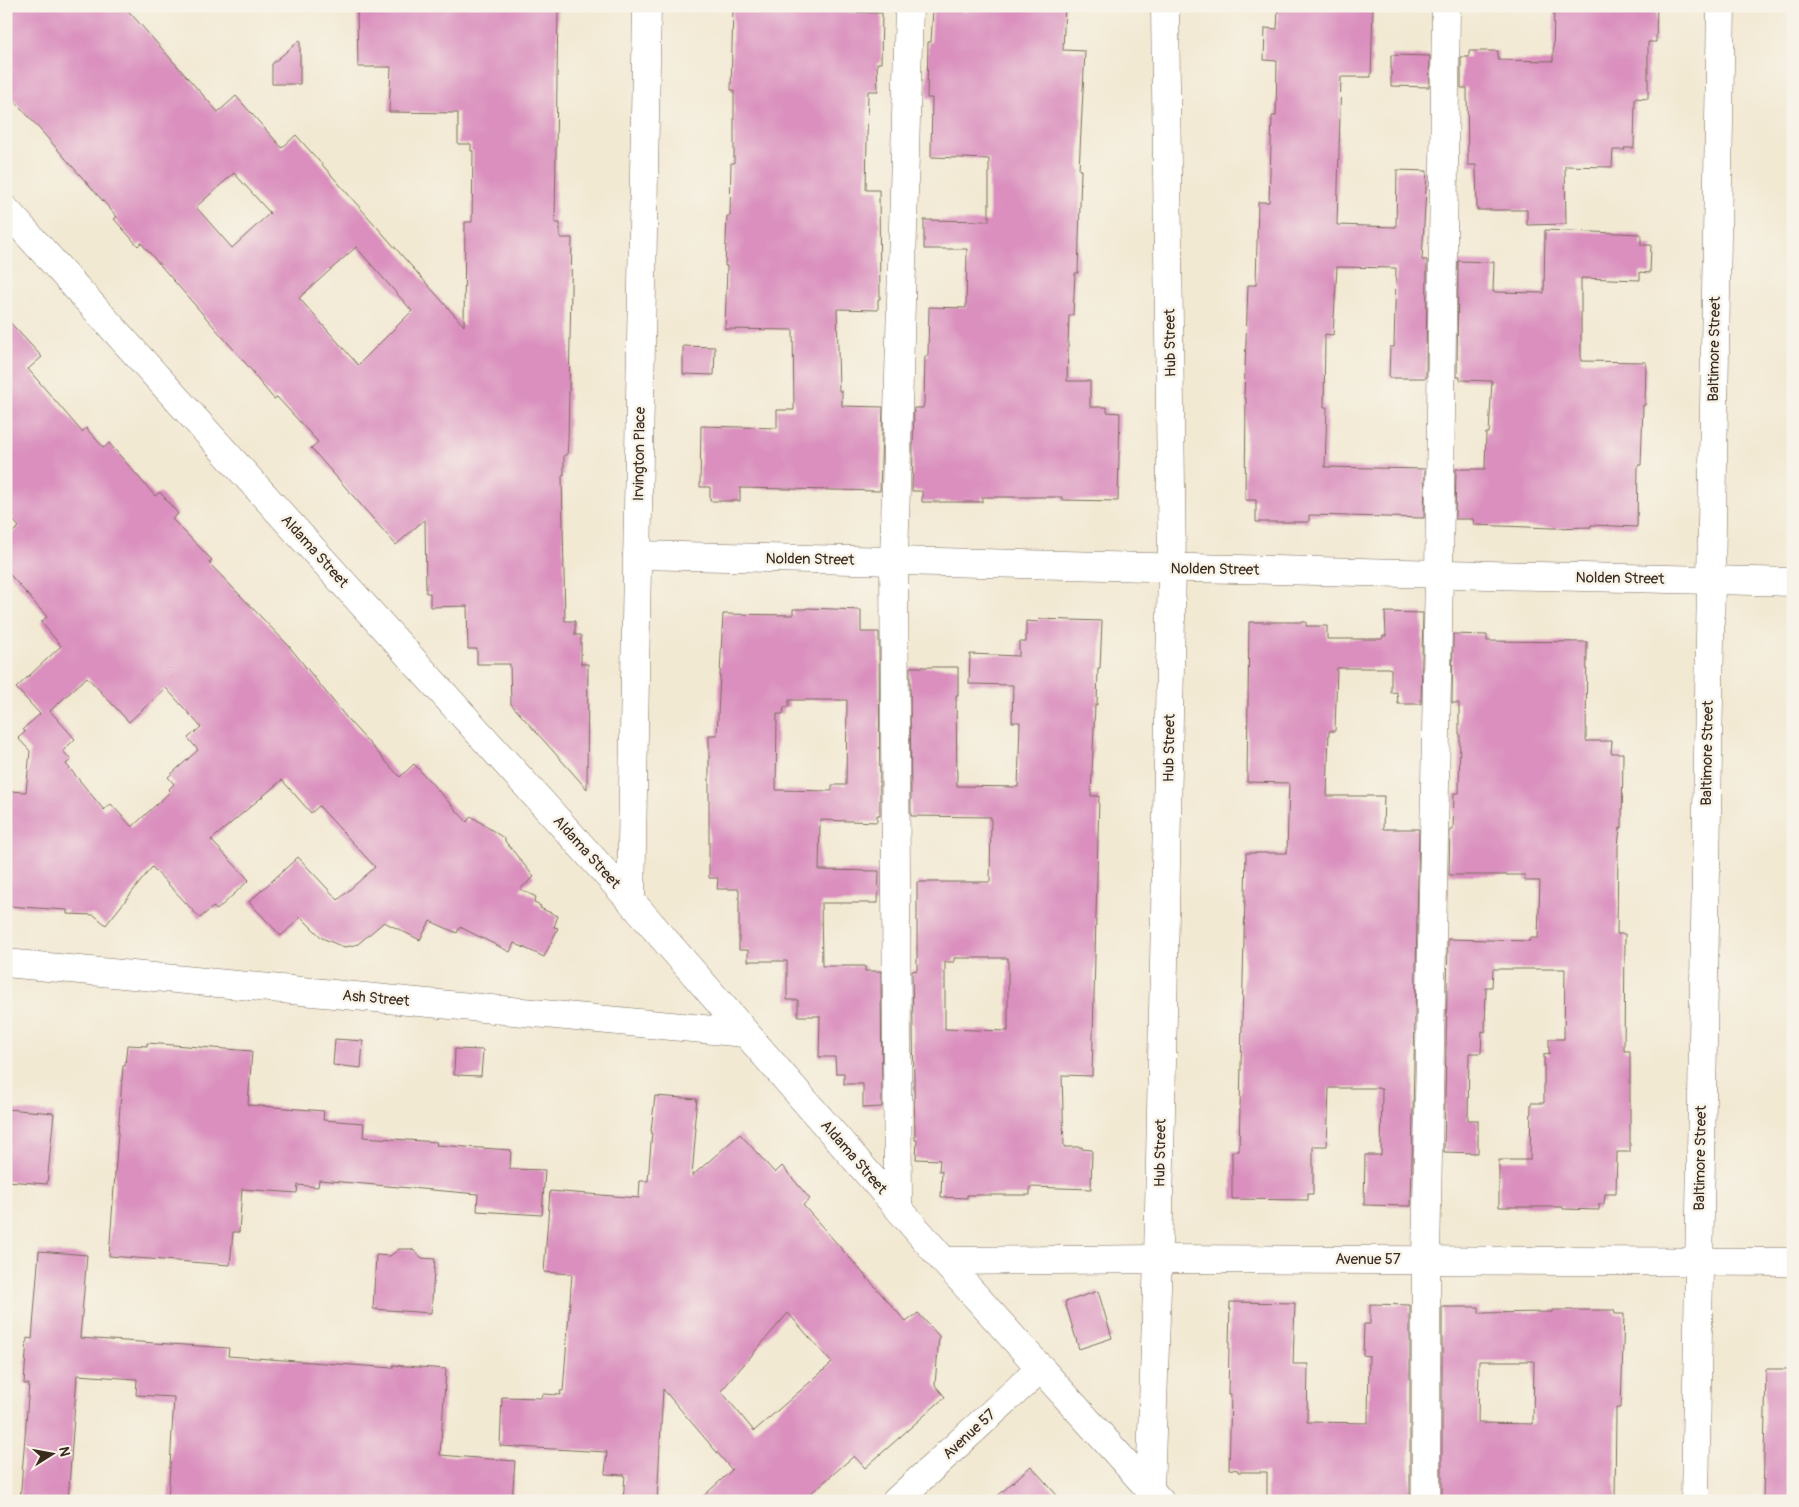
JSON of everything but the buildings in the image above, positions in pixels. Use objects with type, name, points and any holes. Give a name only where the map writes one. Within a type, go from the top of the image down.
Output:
[{"type":"street","name":"Irvington Place","points":[[631,901],[647,6]]},
{"type":"street","points":[[898,1207],[894,561],[909,6]]},
{"type":"street","name":"Hub Street","points":[[1155,1495],[1172,568],[1166,6]]},
{"type":"street","points":[[1426,1501],[1426,1260],[1439,574],[1446,6]]},
{"type":"street","name":"Baltimore Street","points":[[1695,1501],[1721,6]]},
{"type":"street","name":"Aldama Street","points":[[6,210],[631,901],[944,1260],[1155,1495]]},
{"type":"street","name":"Nolden Street","points":[[637,555],[1793,582]]},
{"type":"street","name":"Ash Street","points":[[6,963],[745,1033]]},
{"type":"street","name":"Avenue 57","points":[[944,1260],[1158,1258],[1793,1262]]},
{"type":"street","name":"Avenue 57","points":[[896,1501],[1041,1368]]}]
